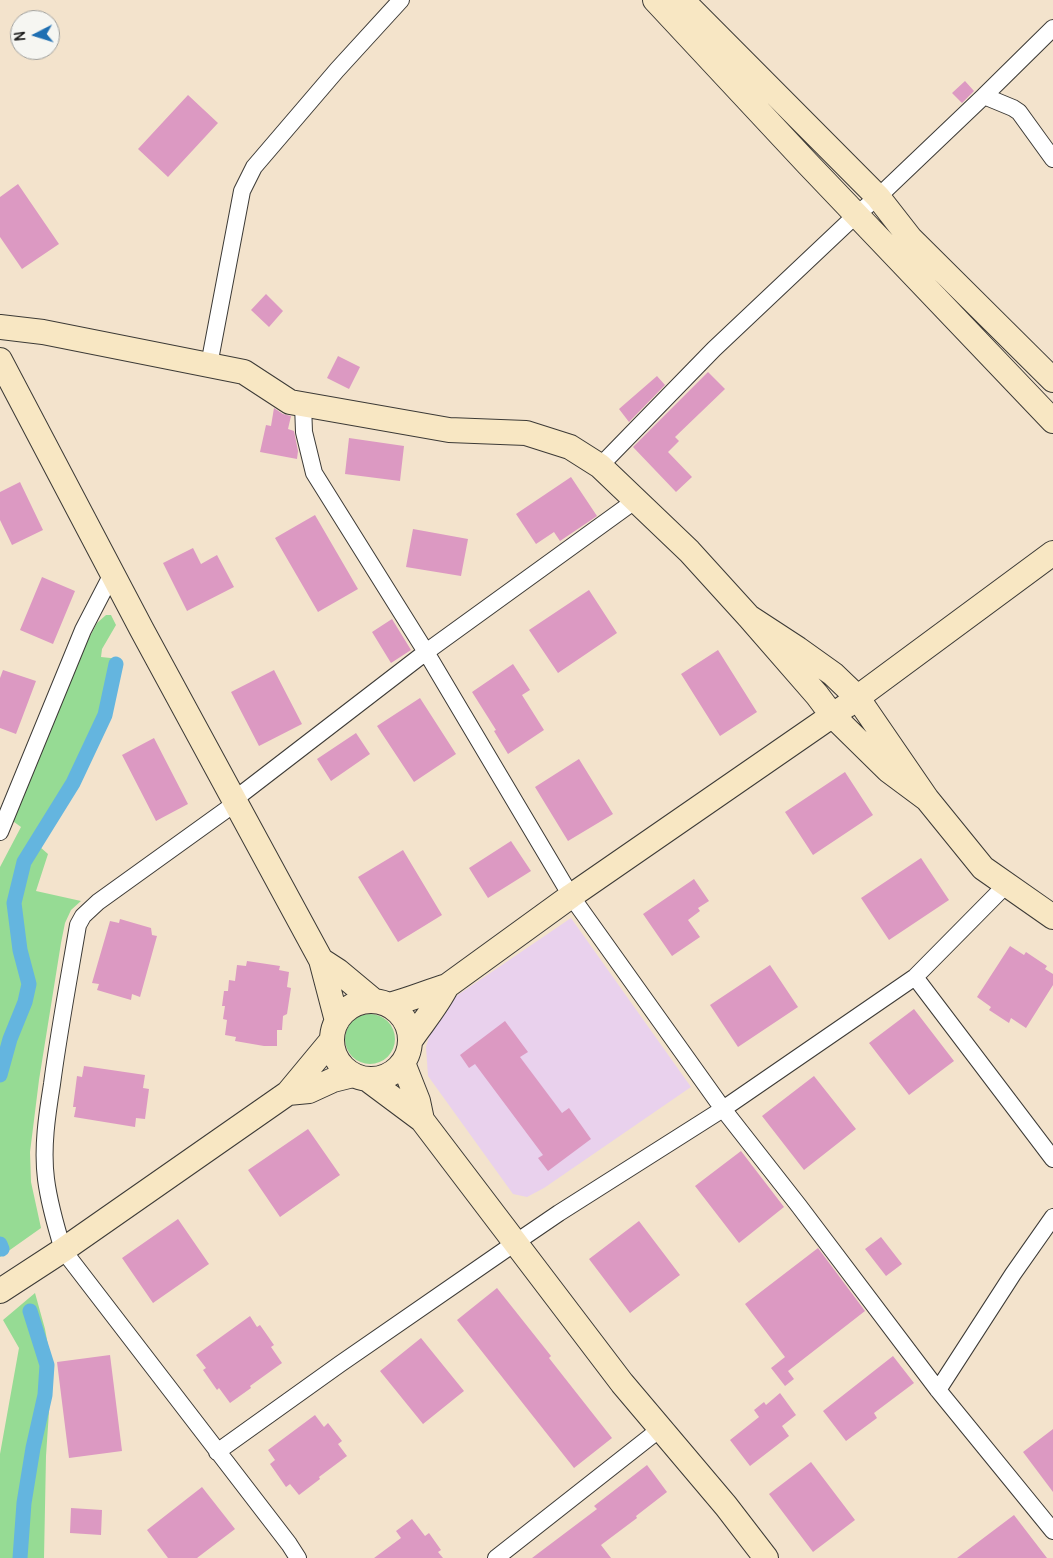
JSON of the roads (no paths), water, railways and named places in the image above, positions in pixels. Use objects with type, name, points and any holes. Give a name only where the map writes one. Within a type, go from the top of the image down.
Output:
[{"type":"street","points":[[209,365],[242,190],[254,167],[337,70],[401,0]]},
{"type":"street","points":[[655,0],[807,163],[1053,420]]},
{"type":"street","points":[[682,0],[878,197],[910,238],[1053,380]]},
{"type":"street","points":[[600,466],[714,349],[857,214],[878,197],[1053,28]]},
{"type":"street","points":[[984,96],[1019,112],[1053,159]]},
{"type":"street","points":[[0,327],[43,332],[244,372],[290,402],[449,430],[526,434],[570,447],[600,466],[689,551],[749,617],[832,715],[888,770],[927,799]]},
{"type":"street","points":[[0,360],[112,574],[322,960],[334,1031],[333,1050],[339,1062],[348,1072],[373,1080],[386,1077],[398,1070],[406,1059],[410,1046],[410,1033],[406,1020],[397,1010],[381,1003],[322,960]]},
{"type":"street","points":[[303,404],[304,432],[314,473],[426,652],[571,896],[723,1109],[938,1390],[1053,1531]]},
{"type":"street","points":[[298,1558],[63,1250],[54,1221],[46,1179],[45,1146],[57,1047],[78,925],[83,916],[98,902],[236,800],[426,652],[636,500]]},
{"type":"street","points":[[0,1291],[63,1250],[288,1093],[334,1031],[343,1013],[351,1007],[360,1003],[408,1000],[448,986],[571,896],[832,715],[1053,554]]},
{"type":"street","points":[[0,832],[83,630],[112,574]]},
{"type":"street","points":[[749,617],[833,674],[857,697],[927,799],[982,868],[1053,917]]},
{"type":"street","points":[[217,1452],[515,1243],[723,1109],[915,977],[1006,885]]},
{"type":"street","points":[[915,977],[1053,1158]]},
{"type":"street","points":[[410,1041],[438,1004],[448,986]]},
{"type":"street","points":[[403,1063],[418,1101],[422,1120]]},
{"type":"street","points":[[288,1093],[309,1091],[333,1080],[360,1077],[422,1120],[622,1383],[726,1506],[766,1558]]},
{"type":"street","points":[[938,1390],[1013,1274],[1053,1217]]},
{"type":"street","points":[[496,1558],[660,1428]]},
{"type":"waterway","points":[[0,1075],[10,1039],[25,1002],[29,984],[20,950],[14,903],[24,862],[73,783],[105,715],[116,664]]},
{"type":"waterway","points":[[0,1244],[2,1249]]},
{"type":"waterway","points":[[20,1558],[24,1503],[33,1448],[45,1395],[47,1365],[30,1311]]}]
